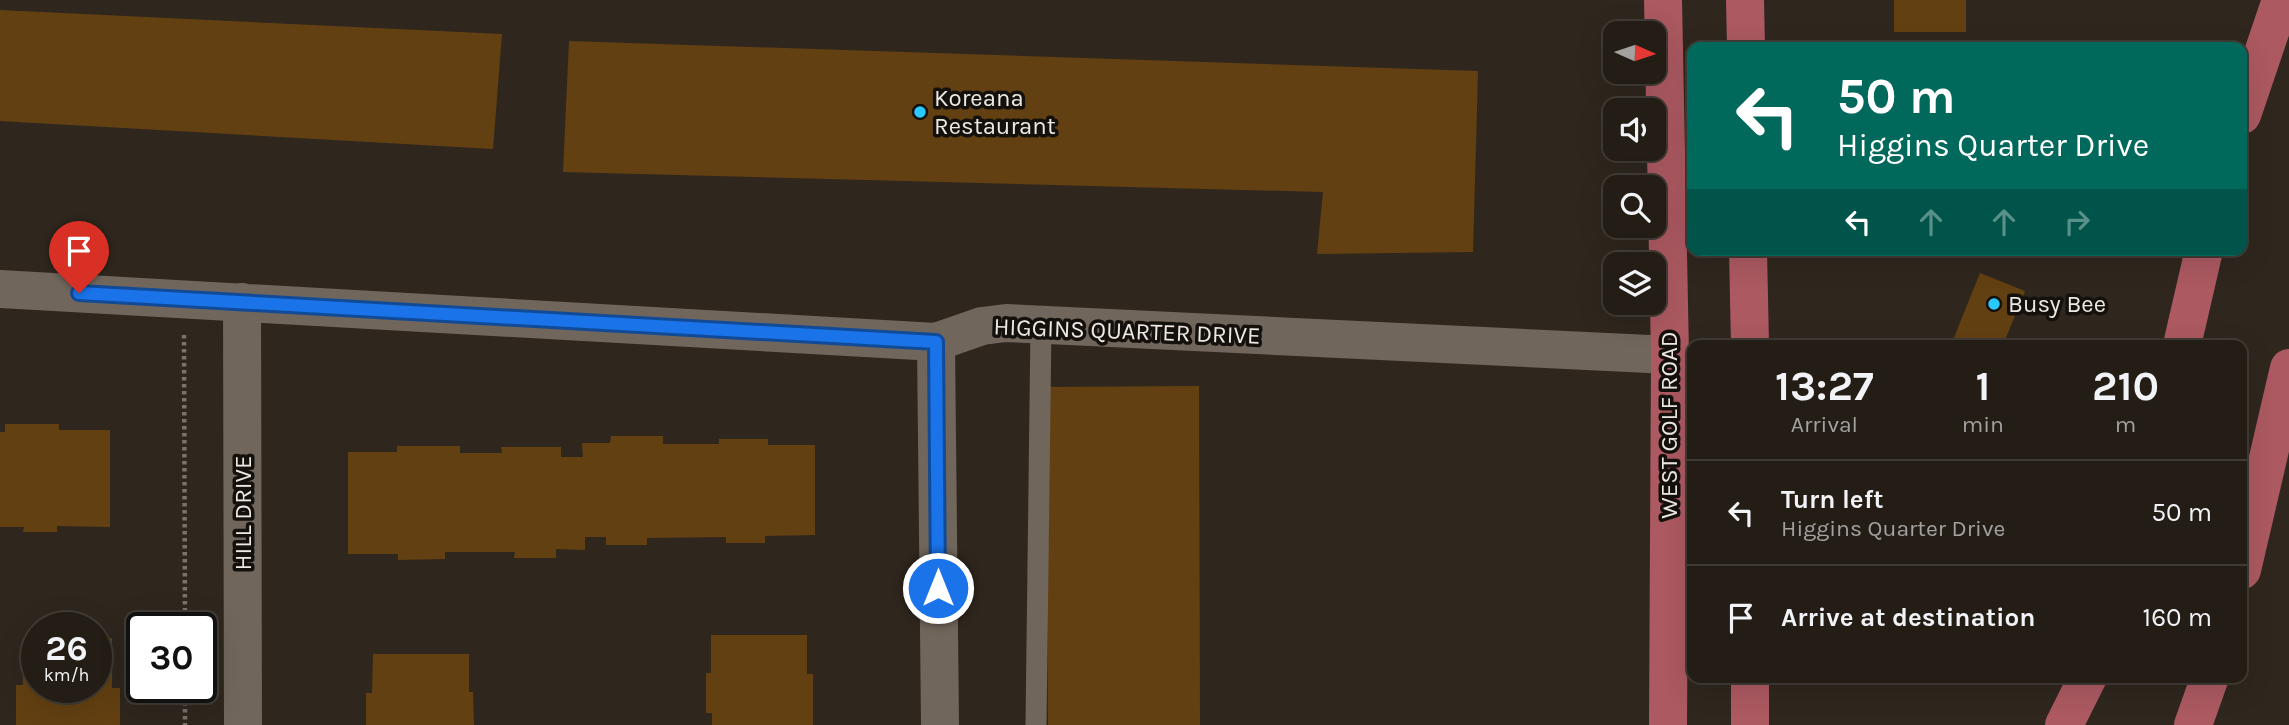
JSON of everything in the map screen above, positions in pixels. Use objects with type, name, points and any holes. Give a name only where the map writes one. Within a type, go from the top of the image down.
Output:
[{"type":"main road","name":"WEST GOLF ROAD","points":[[1663,0],[1670,355],[1668,725]]},
{"type":"main road","points":[[1745,0],[1746,42]]},
{"type":"main road","points":[[2247,100],[2281,0]]},
{"type":"main road","points":[[1748,256],[1750,340]]},
{"type":"main road","points":[[2183,340],[2203,256]]},
{"type":"main road","points":[[2247,549],[2289,368]]},
{"type":"main road","points":[[1750,683],[1751,723]]},
{"type":"main road","points":[[2064,725],[2085,683]]},
{"type":"main road","points":[[2094,725],[2103,683]]},
{"type":"main road","points":[[2193,725],[2208,683]]},
{"type":"street","name":"HIGGINS QUARTER DRIVE","points":[[0,289],[936,342],[982,326],[1006,323],[1670,355]]},
{"type":"street","name":"HILL DRIVE","points":[[242,302],[243,725]]},
{"type":"street","points":[[936,342],[940,725]]},
{"type":"lane","points":[[1036,725],[1041,324]]},
{"type":"path","points":[[184,299],[185,612]]},
{"type":"path","points":[[185,703],[185,725]]},
{"type":"building","points":[[1894,0],[1966,0],[1966,32],[1894,32]]},
{"type":"building","points":[[0,10],[502,34],[493,149],[0,121]]},
{"type":"building","points":[[569,41],[1478,71],[1473,252],[1317,254],[1323,192],[563,172]]},
{"type":"building","name":"Busy Bee","points":[[1980,273],[2025,291],[2005,340],[1953,340]]},
{"type":"building","points":[[1199,386],[1200,725],[1048,725],[1046,387]]},
{"type":"building","points":[[5,424],[59,424],[59,430],[110,430],[110,527],[57,526],[57,532],[23,532],[24,527],[0,527],[0,432],[5,432]]},
{"type":"building","points":[[611,436],[663,436],[663,444],[719,444],[719,439],[768,439],[768,445],[815,445],[815,535],[765,536],[765,543],[726,543],[726,537],[647,538],[647,545],[606,545],[606,537],[585,537],[585,550],[556,549],[556,558],[514,558],[515,552],[445,552],[445,559],[398,560],[398,554],[348,554],[348,452],[397,452],[397,446],[460,446],[460,453],[502,453],[501,447],[561,447],[561,457],[583,457],[582,443],[610,443]]},
{"type":"building","points":[[711,635],[807,635],[807,674],[813,674],[813,725],[712,725],[712,713],[706,713],[706,673],[711,673]]},
{"type":"building","points":[[373,654],[469,654],[469,692],[473,692],[474,725],[366,725],[366,693],[372,693]]},
{"type":"building","points":[[16,685],[21,685],[21,703],[112,703],[112,688],[120,688],[120,725],[16,725]]},
{"type":"place","name":"Koreana Restaurant","points":[[920,112]]},
{"type":"place","name":"Busy Bee","points":[[1994,304]]},
{"type":"route","points":[[79,293],[936,342],[938,588]]}]
